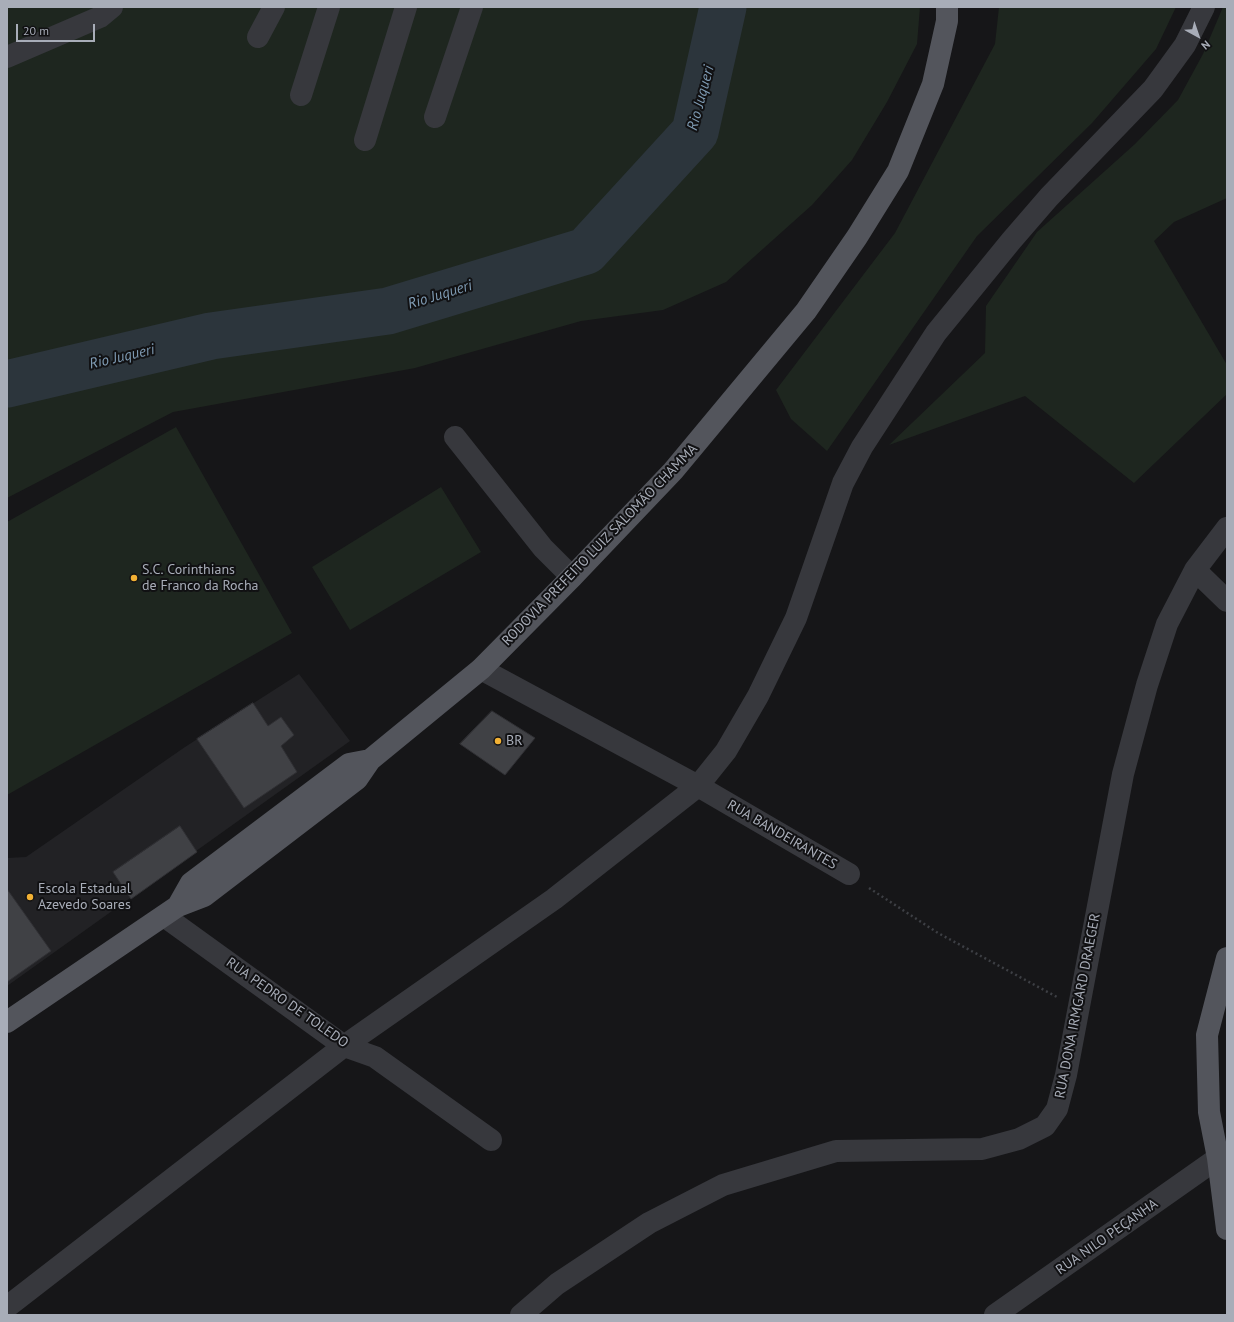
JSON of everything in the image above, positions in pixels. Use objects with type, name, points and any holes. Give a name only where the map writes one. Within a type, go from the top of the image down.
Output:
[{"type":"main road","name":"RODOVIA PREFEITO LUIZ SALOMÃO CHAMMA","points":[[7,1022],[171,911],[191,883],[349,764],[370,760],[481,669],[572,577],[673,471],[806,311],[857,237],[898,171],[933,84],[947,21],[947,7]]},
{"type":"main road","points":[[1227,958],[1207,1035],[1210,1112],[1218,1158],[1227,1229]]},
{"type":"street","points":[[7,57],[100,17],[112,7]]},
{"type":"street","points":[[258,37],[274,7]]},
{"type":"street","points":[[301,95],[329,7]]},
{"type":"street","points":[[365,140],[406,7]]},
{"type":"street","points":[[436,117],[472,7]]},
{"type":"street","points":[[7,1307],[344,1046],[554,899],[698,786],[726,751],[758,696],[796,618],[843,483],[862,447],[936,333],[1049,197],[1153,89],[1185,45],[1204,7]]},
{"type":"street","points":[[455,437],[543,548],[572,577]]},
{"type":"street","name":"RUA DONA IRMGARD DRAEGER","points":[[520,1315],[557,1284],[650,1223],[723,1185],[836,1151],[982,1149],[1019,1139],[1045,1126],[1057,1109],[1066,1075],[1125,766],[1147,685],[1168,624],[1195,570],[1227,528]]},
{"type":"street","points":[[1195,570],[1227,601]]},
{"type":"street","name":"RUA BANDEIRANTES","points":[[481,669],[698,786],[849,874]]},
{"type":"street","name":"RUA PEDRO DE TOLEDO","points":[[171,911],[344,1046],[375,1057],[491,1140]]},
{"type":"street","name":"RUA NILO PEÇANHA","points":[[995,1315],[1218,1158]]},
{"type":"path","name":"RUA BANDEIRANTES","points":[[849,874],[938,933],[1078,1009]]},
{"type":"shaded area","points":[[7,7],[920,7],[917,44],[887,102],[852,160],[812,205],[726,282],[663,310],[581,321],[415,368],[173,412],[7,498]]},
{"type":"shaded area","points":[[999,7],[1176,7],[1156,49],[1092,123],[977,236],[827,451],[791,419],[776,390],[895,233],[995,44]]},
{"type":"shaded area","points":[[1223,7],[1227,7],[1227,198],[1174,222],[1154,241],[1227,365],[1227,394],[1134,483],[1025,396],[889,445],[985,353],[986,306],[1037,232],[1135,144],[1178,100],[1203,54]]},
{"type":"shaded area","name":"S.C. Corinthians de Franco da Rocha","points":[[176,427],[292,633],[7,795],[7,522]]},
{"type":"shaded area","points":[[441,487],[481,552],[350,630],[312,567]]},
{"type":"shaded area","points":[[299,674],[350,741],[7,986],[7,858],[26,857],[185,747]]},
{"type":"building","points":[[253,703],[268,726],[281,717],[294,735],[281,746],[297,772],[244,808],[197,739]]},
{"type":"building","name":"BR","points":[[492,711],[535,738],[505,775],[460,744]]},
{"type":"building","points":[[180,826],[197,852],[131,899],[113,872]]},
{"type":"building","points":[[7,889],[51,951],[7,982]]},
{"type":"waterway","name":"Rio Juqueri","points":[[7,384],[211,336],[388,311],[586,251],[695,132],[723,7]]},
{"type":"place","name":"S.C. Corinthians de Franco da Rocha","points":[[134,578]]},
{"type":"place","name":"BR","points":[[498,741]]},
{"type":"place","name":"Escola Estadual Azevedo Soares","points":[[30,897]]}]
